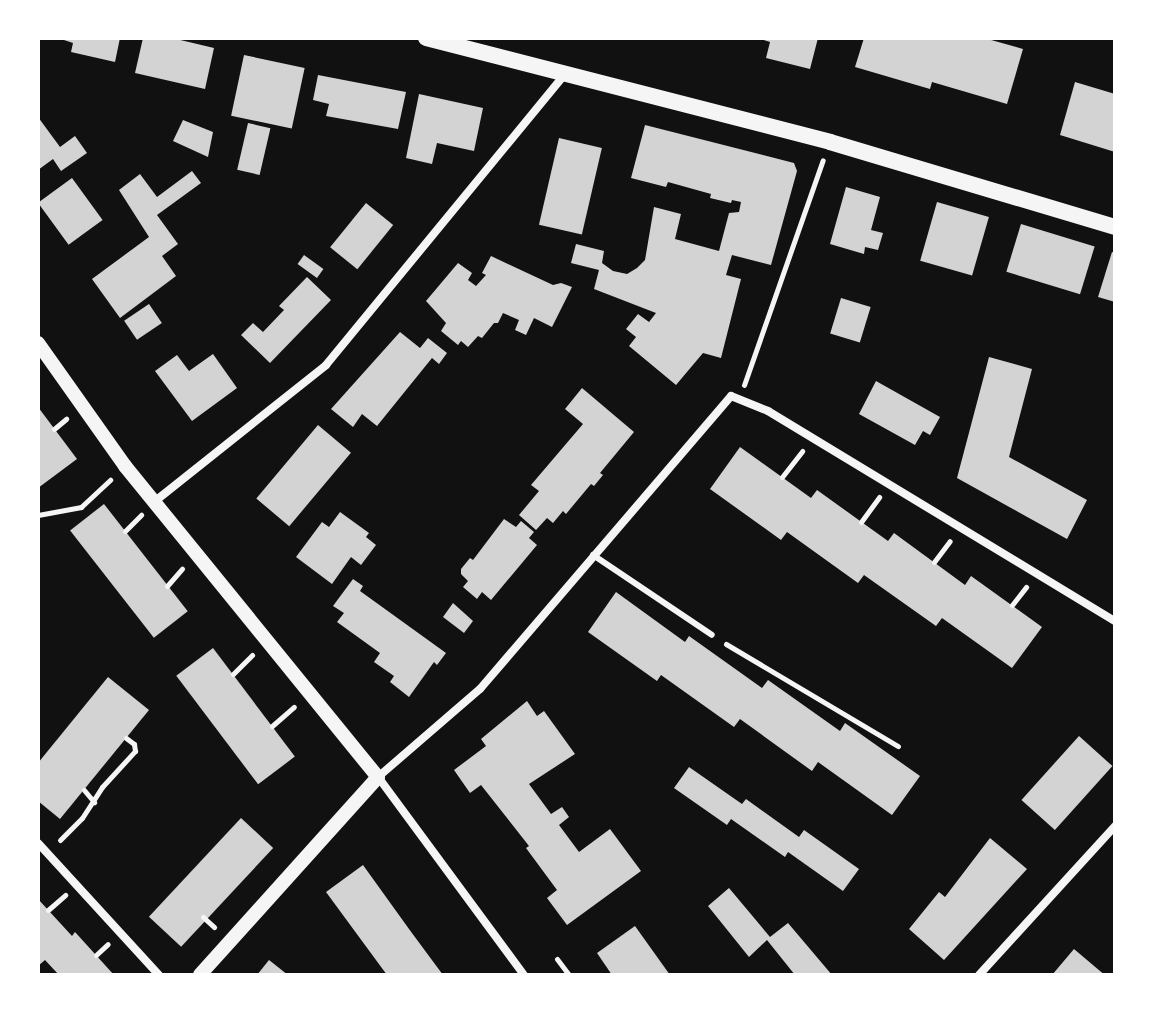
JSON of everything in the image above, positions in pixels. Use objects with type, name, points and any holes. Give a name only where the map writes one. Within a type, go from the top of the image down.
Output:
[{"type":"main road","points":[[426,38],[568,72],[830,142],[1115,227]]},
{"type":"street","points":[[154,502],[326,365],[568,72]]},
{"type":"street","points":[[38,343],[125,466],[378,777],[524,975]]},
{"type":"street","points":[[200,975],[378,777],[480,689],[731,396],[740,397],[813,438],[1115,621]]},
{"type":"street","points":[[979,975],[1115,826]]},
{"type":"street","points":[[38,843],[159,975]]},
{"type":"lane","points":[[593,555],[712,635]]},
{"type":"path","points":[[740,397],[830,142]]},
{"type":"path","points":[[782,477],[813,438]]},
{"type":"path","points":[[38,515],[81,507],[125,466]]},
{"type":"path","points":[[861,522],[889,484]]},
{"type":"path","points":[[934,562],[961,528]]},
{"type":"path","points":[[712,635],[898,746]]},
{"type":"path","points":[[48,852],[135,751],[134,744],[126,738]]},
{"type":"path","points":[[84,790],[94,802]]},
{"type":"path","points":[[557,959],[569,975]]},
{"type":"building","points":[[58,38],[120,38],[115,62],[71,52],[73,43]]},
{"type":"building","points":[[143,38],[172,38],[214,48],[205,89],[135,73]]},
{"type":"building","points":[[818,38],[810,69],[766,58],[770,42],[760,39]]},
{"type":"building","points":[[864,38],[984,38],[1023,49],[1007,104],[932,82],[930,89],[855,67]]},
{"type":"building","points":[[244,55],[305,68],[292,129],[231,116]]},
{"type":"building","points":[[318,75],[406,92],[398,129],[326,116],[329,104],[313,100]]},
{"type":"building","points":[[1075,82],[1115,94],[1115,152],[1060,135]]},
{"type":"building","points":[[419,94],[483,108],[474,151],[437,143],[432,164],[406,158]]},
{"type":"building","points":[[38,117],[60,147],[75,136],[87,153],[61,171],[53,159],[38,170]]},
{"type":"building","points":[[183,120],[213,132],[208,157],[173,141]]},
{"type":"building","points":[[248,123],[270,128],[260,175],[237,170]]},
{"type":"building","points":[[645,125],[794,163],[797,171],[771,265],[732,255],[726,275],[741,279],[721,358],[703,353],[676,385],[629,346],[636,337],[626,329],[638,314],[649,322],[656,313],[594,289],[599,270],[571,263],[576,244],[604,251],[602,263],[613,271],[627,274],[637,268],[645,260],[654,207],[681,214],[675,239],[719,251],[729,213],[739,212],[741,202],[710,198],[711,194],[668,182],[666,187],[631,178]]},
{"type":"building","points":[[559,138],[602,148],[582,235],[539,225]]},
{"type":"building","points":[[192,171],[201,183],[157,215],[178,244],[162,256],[176,276],[120,318],[92,279],[149,237],[119,190],[140,174],[157,197]]},
{"type":"building","points":[[72,178],[103,220],[69,245],[38,203]]},
{"type":"building","points":[[846,187],[880,197],[871,230],[883,233],[878,250],[865,247],[864,254],[830,244]]},
{"type":"building","points":[[937,202],[989,217],[972,276],[920,261]]},
{"type":"building","points":[[366,203],[393,225],[357,269],[330,247]]},
{"type":"building","points":[[1021,224],[1095,247],[1080,294],[1006,272]]},
{"type":"building","points":[[1112,252],[1115,253],[1115,302],[1098,297]]},
{"type":"building","points":[[304,255],[323,269],[317,278],[298,264]]},
{"type":"building","points":[[491,256],[553,285],[561,283],[572,287],[552,327],[534,318],[526,335],[515,330],[519,320],[503,313],[498,323],[494,323],[482,338],[478,336],[468,347],[461,341],[458,345],[441,331],[446,323],[426,301],[458,263],[472,273],[468,280],[476,286],[486,275],[482,273]]},
{"type":"building","points":[[307,277],[331,300],[270,363],[241,335],[253,323],[263,332],[284,310],[279,306]]},
{"type":"building","points":[[841,298],[871,307],[860,342],[830,333]]},
{"type":"building","points":[[149,304],[162,323],[137,340],[124,321]]},
{"type":"building","points":[[400,332],[420,348],[428,338],[447,353],[439,364],[432,358],[377,426],[362,414],[353,427],[331,409]]},
{"type":"building","points":[[213,354],[237,388],[192,421],[155,371],[177,355],[189,371]]},
{"type":"building","points":[[989,357],[1032,369],[1009,457],[1087,500],[1067,539],[957,478]]},
{"type":"building","points":[[876,381],[940,417],[930,435],[923,431],[915,445],[859,414]]},
{"type":"building","points":[[582,388],[634,432],[600,473],[603,475],[594,486],[591,484],[566,514],[563,511],[553,523],[547,518],[536,530],[519,515],[539,491],[531,485],[583,424],[565,409]]},
{"type":"building","points":[[38,407],[77,459],[38,488]]},
{"type":"building","points":[[318,425],[351,453],[289,526],[256,499]]},
{"type":"building","points":[[740,447],[811,498],[817,490],[888,541],[894,533],[965,585],[971,576],[1042,627],[1012,668],[942,618],[936,626],[864,575],[858,583],[787,532],[781,540],[710,489]]},
{"type":"building","points":[[104,504],[188,611],[154,638],[70,530]]},
{"type":"building","points":[[340,512],[369,533],[366,537],[376,545],[361,565],[351,557],[332,584],[296,557],[322,522],[329,527]]},
{"type":"building","points":[[504,519],[516,527],[521,521],[534,532],[529,538],[537,545],[491,600],[482,592],[477,599],[463,587],[468,581],[461,574],[461,569],[470,558],[473,560]]},
{"type":"building","points":[[353,579],[363,586],[360,591],[446,653],[437,665],[434,662],[409,697],[390,682],[394,676],[374,662],[380,653],[337,622],[344,613],[333,606]]},
{"type":"building","points":[[616,592],[685,642],[689,636],[762,688],[768,680],[840,731],[845,723],[920,776],[892,815],[818,762],[812,771],[740,719],[734,727],[661,675],[657,681],[588,632]]},
{"type":"building","points":[[453,603],[473,621],[464,633],[443,617]]},
{"type":"building","points":[[213,648],[295,757],[258,784],[176,676]]},
{"type":"building","points":[[108,677],[149,710],[60,819],[38,801],[38,763]]},
{"type":"building","points":[[527,701],[537,716],[544,711],[575,754],[529,784],[551,814],[562,807],[569,817],[559,825],[579,852],[610,829],[641,871],[567,925],[547,898],[557,890],[526,848],[529,846],[481,785],[470,793],[454,770],[486,746],[481,739]]},
{"type":"building","points":[[1079,736],[1112,766],[1055,830],[1021,800]]},
{"type":"building","points":[[689,767],[742,804],[746,799],[799,837],[804,830],[859,869],[843,891],[788,852],[785,857],[731,819],[727,825],[674,788]]},
{"type":"building","points":[[241,818],[273,848],[181,947],[149,917]]},
{"type":"building","points":[[990,838],[1027,869],[944,960],[909,929],[939,892],[945,897]]},
{"type":"building","points":[[363,865],[443,975],[387,975],[326,892]]},
{"type":"building","points":[[729,888],[770,937],[788,923],[832,975],[795,975],[767,940],[749,957],[708,906]]},
{"type":"building","points":[[38,899],[72,936],[75,932],[114,975],[59,975],[45,960],[38,966]]},
{"type":"building","points":[[635,926],[670,975],[612,975],[597,953]]},
{"type":"building","points":[[1074,949],[1100,971],[1105,975],[1052,975]]},
{"type":"building","points":[[269,960],[288,975],[257,975]]}]
